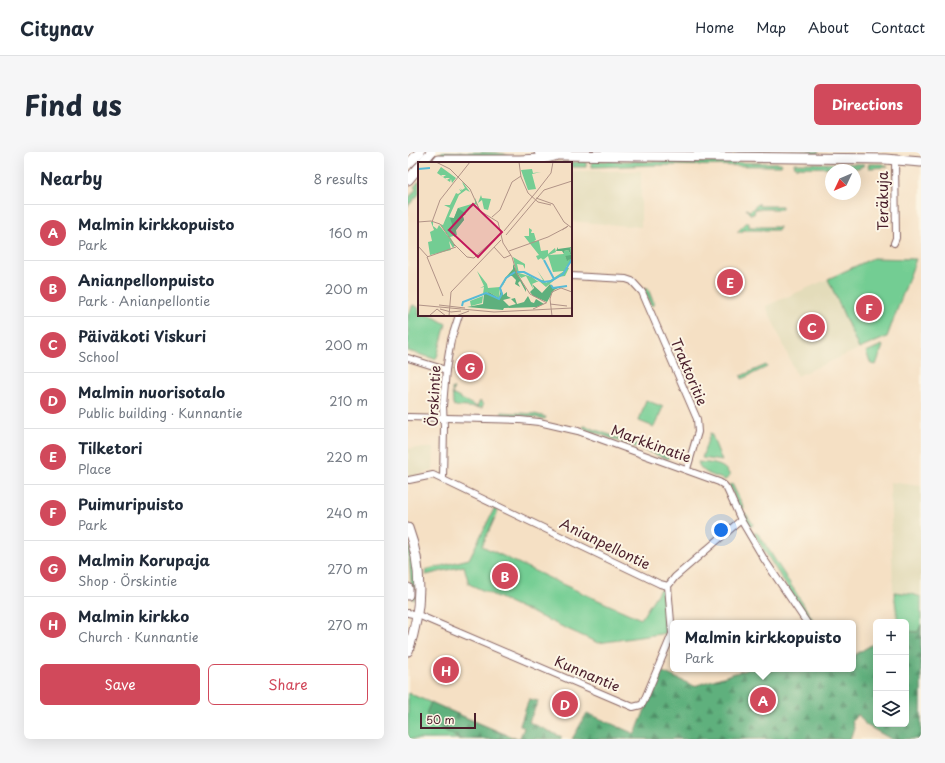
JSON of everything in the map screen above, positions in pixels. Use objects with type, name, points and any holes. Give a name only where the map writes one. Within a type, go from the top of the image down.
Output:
[{"type":"main road","points":[[408,164],[420,152]]},
{"type":"main road","points":[[423,162],[431,152]]},
{"type":"main road","points":[[539,152],[557,155],[895,159],[921,162]]},
{"type":"main road","points":[[438,160],[520,158],[541,159],[557,155]]},
{"type":"main road","points":[[408,180],[418,168]]},
{"type":"main road","points":[[408,528],[419,574],[418,616],[408,651]]},
{"type":"main road","points":[[408,588],[408,595]]},
{"type":"street","name":"Teräkuja","points":[[894,243],[896,238],[895,159]]},
{"type":"street","name":"Traktoritie","points":[[572,276],[626,279],[632,281],[638,287],[648,306],[697,419],[698,432],[687,469]]},
{"type":"street","name":"Örskintie","points":[[443,479],[443,398],[451,340],[459,316]]},
{"type":"street","points":[[408,358],[446,370]]},
{"type":"street","name":"Markkinatie","points":[[408,417],[520,420],[539,422],[578,431],[687,469],[724,485],[741,520],[764,559],[805,620]]},
{"type":"street","name":"Anianpellontie","points":[[409,480],[433,475],[443,479],[660,584],[668,586]]},
{"type":"street","points":[[668,586],[675,577],[741,520]]},
{"type":"street","name":"Kunnantie","points":[[668,586],[671,620]]},
{"type":"street","name":"Kunnantie","points":[[408,613],[633,707],[643,703],[670,639]]},
{"type":"shaded area","points":[[572,171],[641,171],[641,227],[572,221]]},
{"type":"shaded area","points":[[828,279],[859,349],[797,376],[766,306]]},
{"type":"shaded area","points":[[434,448],[433,471],[408,477],[408,449]]},
{"type":"shaded area","points":[[890,482],[921,486],[921,640],[909,636],[909,619],[894,619]]},
{"type":"green space","points":[[442,152],[497,153],[510,157],[438,157]]},
{"type":"green space","points":[[661,152],[819,152],[817,154]]},
{"type":"green space","points":[[592,161],[781,163],[782,165],[657,165],[592,167]]},
{"type":"green space","points":[[572,162],[586,162],[586,167],[572,167]]},
{"type":"green space","points":[[794,163],[864,164],[861,167],[861,164],[825,164],[825,167],[795,167]]},
{"type":"green space","points":[[868,164],[883,164],[888,167],[869,168]]},
{"type":"green space","points":[[418,182],[418,195],[408,206],[408,199],[416,189],[414,187]]},
{"type":"green space","points":[[759,203],[759,206],[782,206],[782,209],[755,209],[754,214],[750,214],[746,209],[750,211]]},
{"type":"green space","points":[[747,222],[749,222],[749,227],[779,227],[779,230],[743,230],[742,232],[737,232]]},
{"type":"green space","points":[[873,258],[916,259],[887,337],[859,349],[828,279]]},
{"type":"green space","points":[[644,289],[648,289],[654,304],[651,306]]},
{"type":"green space","points":[[413,305],[418,308],[418,316],[432,316],[446,324],[437,357],[435,359],[408,351],[408,315]]},
{"type":"green space","points":[[882,345],[883,346],[876,365],[871,364],[866,352]]},
{"type":"green space","points":[[766,365],[767,367],[742,379],[741,376]]},
{"type":"green space","points":[[452,394],[477,407],[480,401],[483,405],[482,408],[454,406]]},
{"type":"green space","points":[[646,400],[663,407],[654,427],[639,421]]},
{"type":"green space","points":[[502,412],[534,414],[546,417],[545,419],[501,415]]},
{"type":"green space","points":[[584,426],[669,456],[668,459],[583,428]]},
{"type":"green space","points":[[711,433],[722,461],[702,458]]},
{"type":"green space","points":[[698,462],[717,464],[725,468],[730,476],[725,480],[713,475],[702,469]]},
{"type":"green space","points":[[732,484],[744,508],[740,510],[729,485]]},
{"type":"green space","points":[[494,509],[498,511],[482,546],[641,619],[660,589],[663,591],[667,633],[598,643],[469,584],[464,566],[426,575],[425,570],[469,559]]},
{"type":"green space","points":[[741,513],[746,514],[753,524],[752,526],[749,527]]},
{"type":"green space","points":[[753,533],[757,533],[760,536],[813,620],[808,620]]},
{"type":"green space","points":[[408,539],[415,577],[415,599],[412,599]]},
{"type":"green space","points":[[894,592],[912,594],[921,597],[921,625],[918,632],[909,631],[909,619],[898,619]]},
{"type":"green space","points":[[921,625],[921,739],[891,739],[866,725],[858,714],[852,721],[854,728],[850,739],[572,739],[587,713],[635,734],[661,671],[694,686],[738,672],[856,672],[856,654],[873,644],[873,727],[909,727],[909,631],[918,632]]},
{"type":"green space","points":[[408,693],[517,739],[408,738]]},
{"type":"green space","points":[[529,699],[538,701],[529,722],[562,737],[561,739],[519,739],[524,728],[520,725]]},
{"type":"green space","points":[[431,702],[495,731],[519,739],[459,739],[441,728],[426,714]]},
{"type":"place","name":"Tilketori","points":[[730,282]]},
{"type":"place","name":"Puimuripuisto","points":[[869,308]]},
{"type":"place","name":"Päiväkoti Viskuri","points":[[812,327]]},
{"type":"place","name":"Malmin Korupaja","points":[[470,367]]},
{"type":"place","name":"Anianpellonpuisto","points":[[505,576]]},
{"type":"place","name":"Malmin kirkko","points":[[446,670]]},
{"type":"place","name":"Malmin kirkkopuisto","points":[[763,700]]},
{"type":"place","name":"Malmin nuorisotalo","points":[[565,704]]}]
